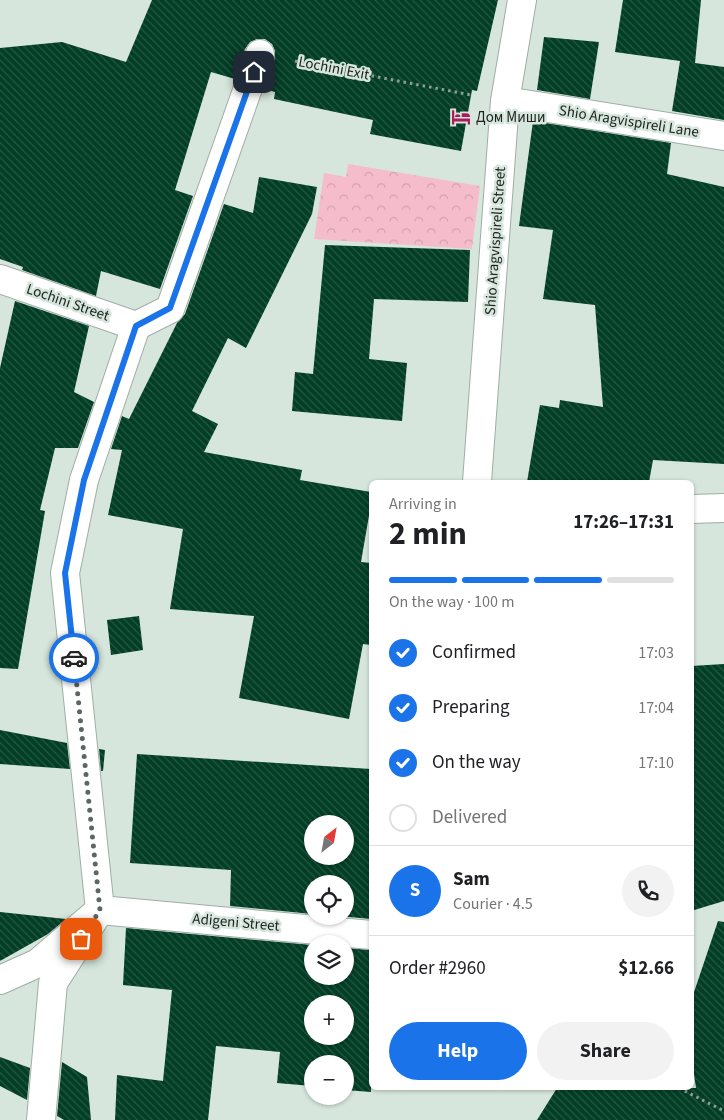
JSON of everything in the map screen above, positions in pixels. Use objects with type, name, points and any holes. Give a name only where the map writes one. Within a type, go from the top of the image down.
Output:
[{"type":"street","name":"Shio Aragvispireli Street","points":[[478,480],[504,101],[522,0]]},
{"type":"street","points":[[41,1120],[53,983],[100,910],[65,573],[84,480],[136,326],[170,308],[260,54]]},
{"type":"street","name":"Shio Aragvispireli Lane","points":[[504,101],[724,136]]},
{"type":"street","name":"Lochini Street","points":[[0,279],[136,326]]},
{"type":"street","points":[[694,509],[724,508]]},
{"type":"street","points":[[0,980],[38,963],[100,910]]},
{"type":"street","name":"Adigeni Street","points":[[100,910],[369,935]]},
{"type":"path","name":"Lochini Exit","points":[[260,54],[504,101]]},
{"type":"path","points":[[683,1090],[724,1111]]},
{"type":"green space","points":[[348,164],[480,186],[472,249],[314,239],[324,173],[346,177]]},
{"type":"building","points":[[152,0],[498,0],[477,91],[472,90],[461,151],[370,134],[373,120],[274,99],[275,92],[264,89],[275,59],[275,51],[272,44],[265,39],[257,39],[250,42],[245,49],[235,79],[211,72],[175,190],[193,196],[160,289],[101,271],[96,296],[22,270],[23,267],[0,259],[0,48],[62,42],[126,62]]},
{"type":"building","points":[[623,0],[701,0],[695,63],[724,67],[724,120],[672,111],[680,61],[615,52]]},
{"type":"building","points":[[544,37],[599,42],[590,99],[537,90]]},
{"type":"building","points":[[533,121],[671,143],[667,174],[724,187],[724,464],[653,460],[649,480],[527,480],[540,405],[559,408],[560,400],[603,407],[595,305],[543,299],[553,230],[519,226]]},
{"type":"building","points":[[259,177],[317,187],[312,214],[246,348],[228,338],[192,411],[218,424],[204,452],[302,470],[300,480],[369,492],[369,516],[361,562],[369,563],[369,645],[363,644],[349,719],[239,698],[254,616],[170,609],[183,529],[108,515],[122,450],[111,449],[122,416],[129,419],[177,323],[185,314],[224,204],[253,213]]},
{"type":"building","points":[[325,245],[470,250],[468,302],[374,299],[369,359],[407,363],[402,421],[292,411],[295,372],[313,374]]},
{"type":"building","points":[[15,301],[89,326],[74,392],[94,402],[78,448],[55,448],[40,510],[45,511],[18,669],[0,668],[0,368]]},
{"type":"building","points":[[139,616],[143,650],[111,655],[107,620]]},
{"type":"building","points":[[724,664],[724,901],[694,910],[694,666]]},
{"type":"building","points":[[0,730],[67,743],[70,769],[0,764]]},
{"type":"building","points":[[99,749],[105,750],[103,771],[101,771]]},
{"type":"building","points":[[137,754],[369,769],[369,919],[354,917],[354,875],[304,875],[304,913],[230,906],[231,870],[130,863]]},
{"type":"building","points":[[0,912],[66,919],[48,934],[0,961]]},
{"type":"building","points":[[718,921],[724,922],[724,1120],[537,1120],[556,1090],[694,1090],[696,1088],[694,1074],[694,992]]},
{"type":"building","points":[[126,928],[304,944],[304,985],[354,985],[354,949],[369,950],[369,1090],[371,1092],[354,1091],[354,1055],[304,1055],[304,1085],[277,1083],[280,1052],[216,1046],[208,1120],[115,1120],[117,1075],[163,1081],[172,990],[123,985]]},
{"type":"building","points":[[0,1057],[30,1068],[27,1100],[0,1086]]},
{"type":"building","points":[[62,1062],[87,1077],[91,1120],[64,1120],[57,1116]]},
{"type":"way so far","points":[[74,658],[100,910],[81,939]]},
{"type":"place","name":"Дом Миши","points":[[461,117]]},
{"type":"route","points":[[74,658],[65,573],[84,480],[136,326],[170,308],[254,72]]}]
